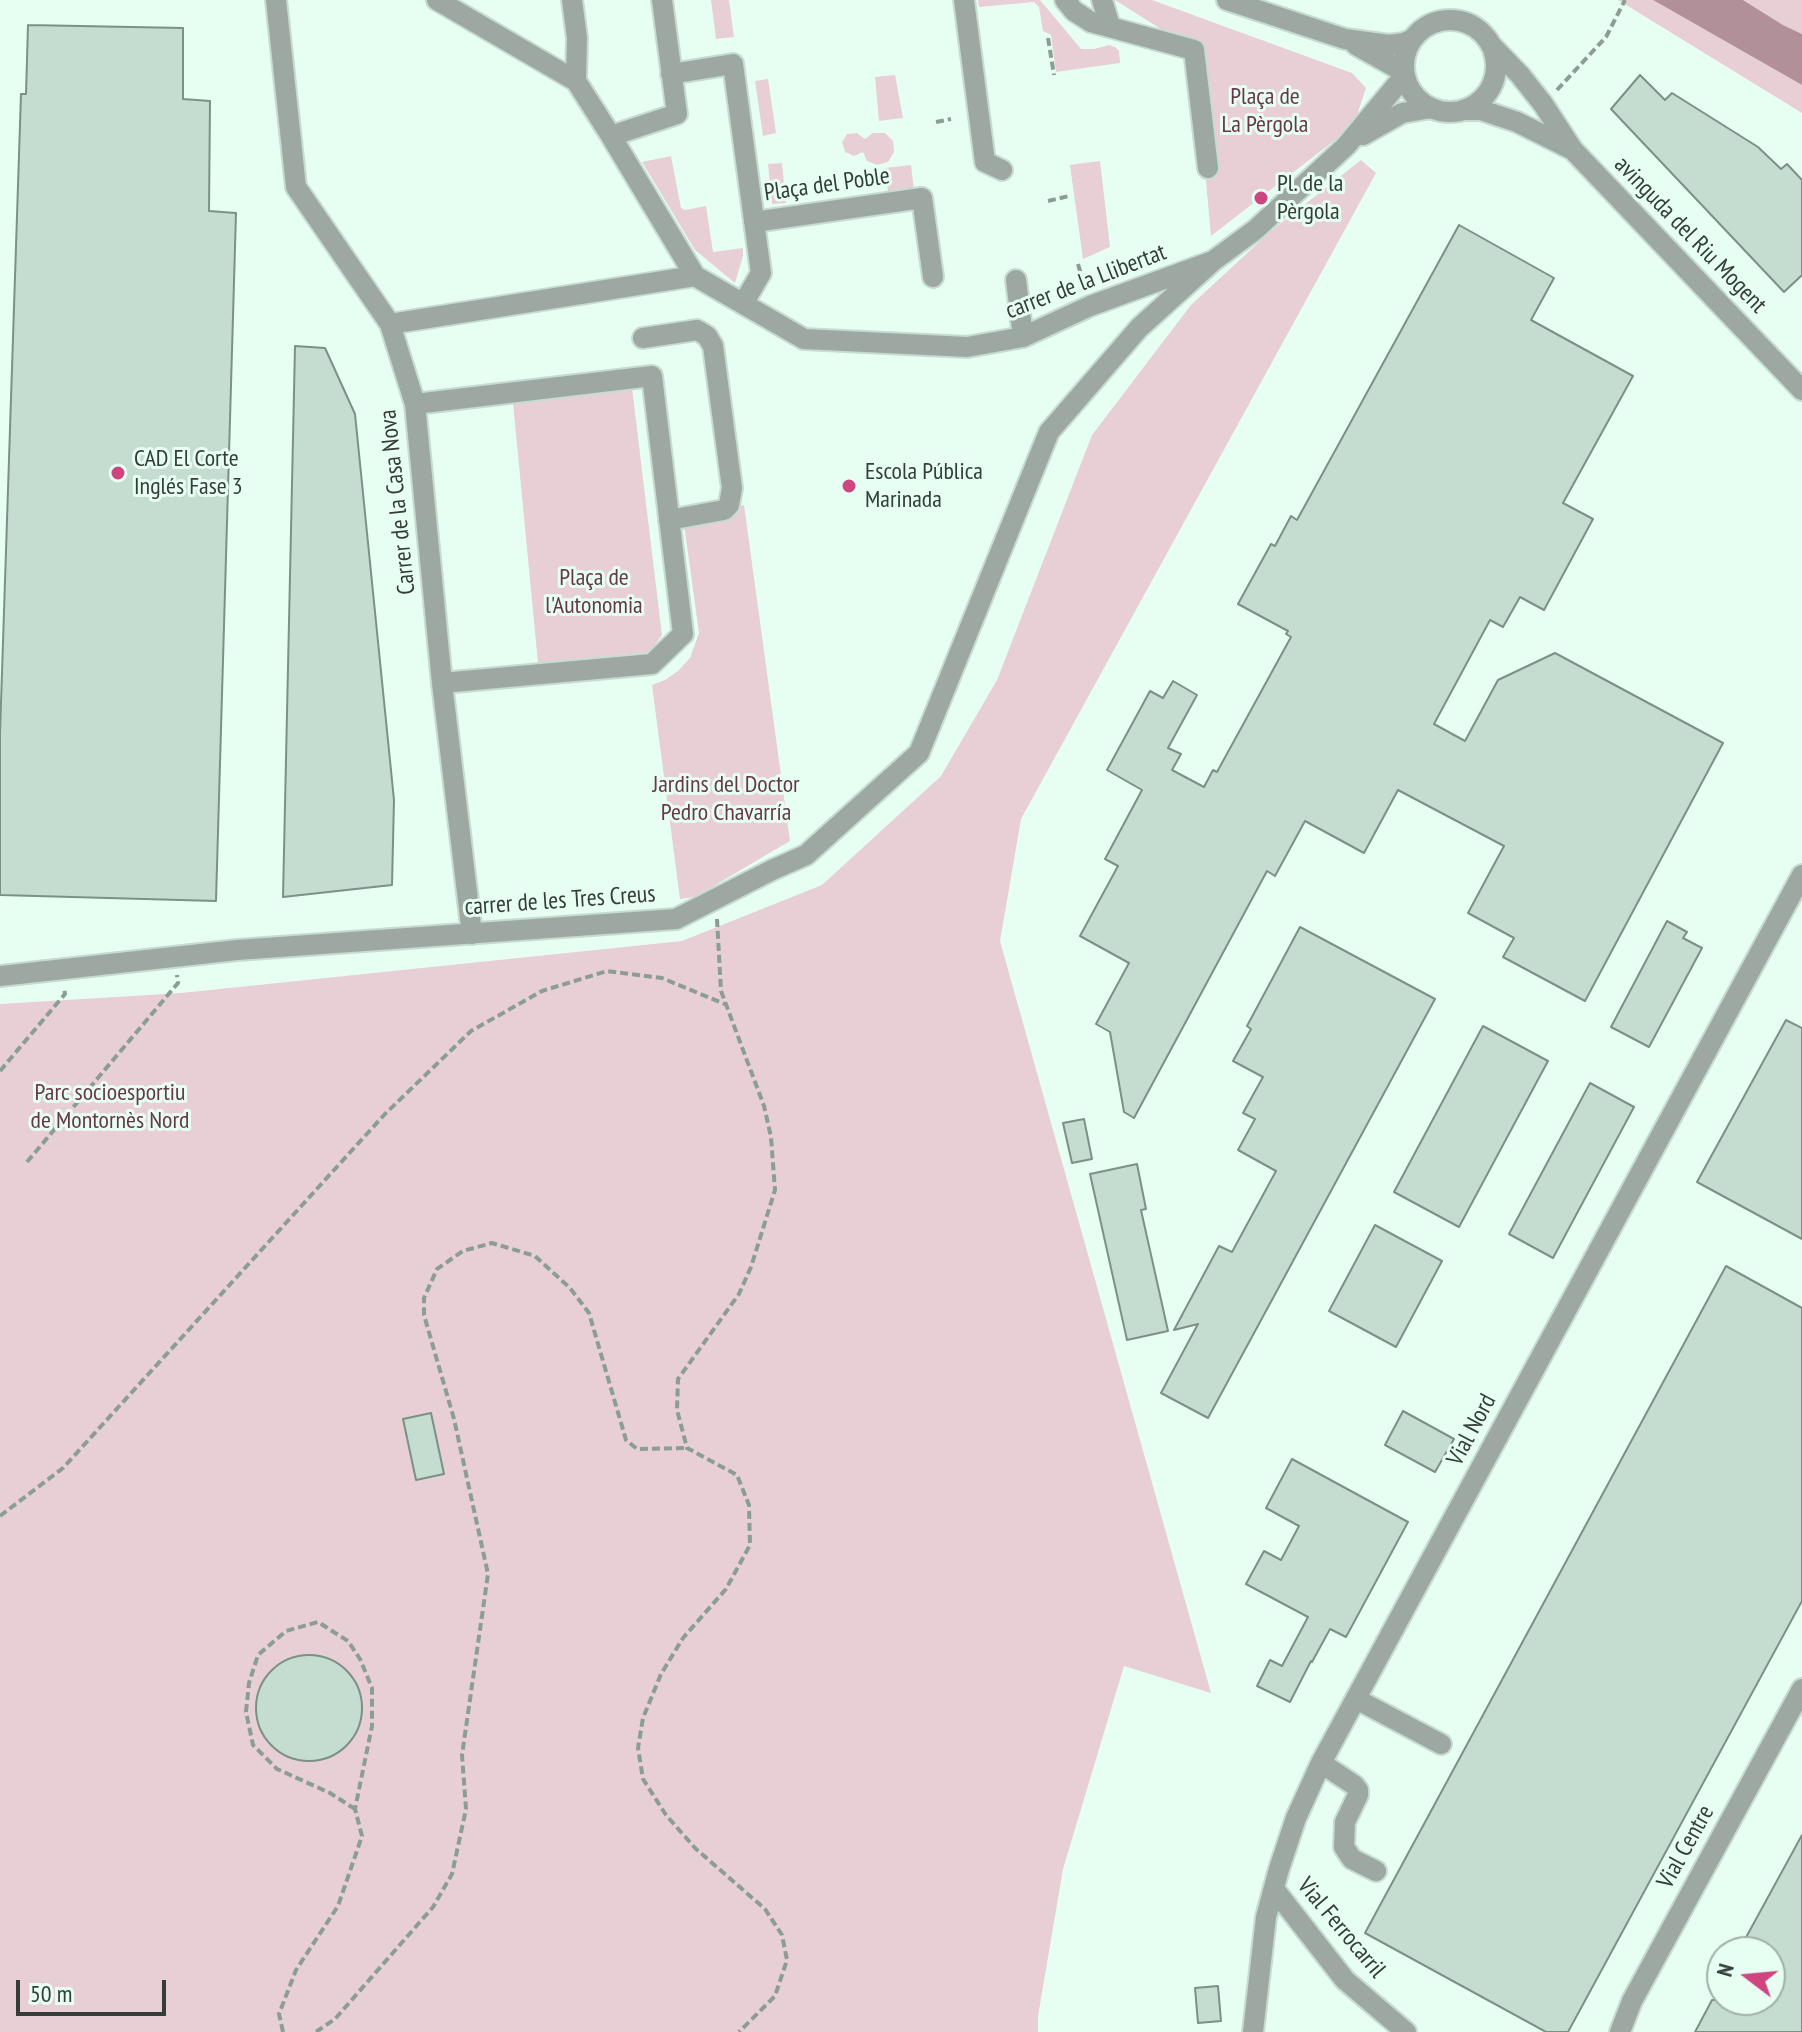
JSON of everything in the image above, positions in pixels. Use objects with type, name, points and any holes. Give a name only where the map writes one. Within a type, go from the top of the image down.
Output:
[{"type":"street","name":"Carrer de la Casa Nova","points":[[276,0],[296,187],[390,324],[415,404],[442,683],[472,934]]},
{"type":"street","points":[[437,0],[576,81],[577,38],[572,0]]},
{"type":"street","points":[[611,136],[677,114],[662,0]]},
{"type":"street","points":[[964,0],[985,162],[1002,170]]},
{"type":"street","points":[[1065,0],[1074,11],[1091,22],[1194,50],[1208,168]]},
{"type":"street","points":[[1102,0],[1110,26]]},
{"type":"street","points":[[1227,0],[1345,39],[1389,45],[1413,39]]},
{"type":"street","points":[[1458,20],[1481,31],[1491,45],[1497,64],[1493,84],[1482,100],[1465,110],[1442,112],[1431,108],[1411,91],[1405,74],[1406,52],[1425,27],[1458,20]]},
{"type":"street","points":[[1345,39],[1405,74]]},
{"type":"street","name":"avinguda del Riu Mogent","points":[[1491,45],[1543,104],[1573,150],[1802,390]]},
{"type":"street","name":"Plaça del Poble","points":[[671,74],[733,64],[761,273],[743,304]]},
{"type":"street","name":"carrer de la Llibertat","points":[[576,81],[695,276],[804,339],[967,347],[1023,337],[1090,306],[1213,261],[1255,230],[1346,146],[1405,74]]},
{"type":"street","name":"carrer de la Llibertat","points":[[1346,146],[1402,113],[1431,108]]},
{"type":"street","name":"avinguda del Riu Mogent","points":[[1465,110],[1481,110],[1517,122],[1573,150]]},
{"type":"street","name":"Plaça del Poble","points":[[754,222],[922,198],[933,277]]},
{"type":"street","name":"carrer de les Tres Creus","points":[[0,976],[237,950],[676,919],[806,855],[919,753],[1049,432],[1139,328],[1213,261]]},
{"type":"street","points":[[390,324],[695,276]]},
{"type":"street","points":[[1016,280],[1023,337]]},
{"type":"street","points":[[643,338],[697,330],[707,336],[713,346],[732,488],[729,505],[724,510],[669,520]]},
{"type":"street","points":[[415,404],[652,376],[683,634],[652,664],[442,683]]},
{"type":"street","name":"Vial Nord","points":[[1253,2032],[1266,1917],[1296,1818],[1321,1763],[1802,875]]},
{"type":"street","name":"Vial Centre","points":[[1620,2032],[1632,2001],[1802,1689]]},
{"type":"street","points":[[1356,1699],[1441,1744]]},
{"type":"street","points":[[1321,1763],[1358,1790],[1345,1822],[1344,1847],[1352,1859],[1376,1871]]},
{"type":"street","name":"Vial Ferrocarril","points":[[1274,1889],[1345,1980],[1406,2032]]},
{"type":"path","points":[[1543,104],[1606,37],[1625,0]]},
{"type":"path","points":[[1048,38],[1054,75]]},
{"type":"path","points":[[936,122],[951,119]]},
{"type":"path","points":[[1048,201],[1069,196]]},
{"type":"path","points":[[687,1448],[677,1410],[678,1379],[739,1294],[751,1267],[775,1190],[771,1137],[764,1106],[721,991],[716,900]]},
{"type":"path","points":[[27,1162],[178,983],[174,958]]},
{"type":"path","points":[[0,1071],[65,994],[61,970]]},
{"type":"path","points":[[0,1516],[63,1468],[385,1114],[471,1031],[542,991],[607,971],[662,978],[727,1005]]},
{"type":"path","points":[[316,2032],[335,2019],[433,1907],[452,1874],[466,1809],[462,1755],[488,1574],[454,1419],[424,1315],[424,1298],[437,1269],[463,1251],[492,1243],[535,1256],[570,1288],[589,1313],[626,1440],[637,1449],[687,1448],[737,1475],[749,1505],[750,1545],[726,1589],[683,1638],[661,1674],[643,1718],[638,1748],[643,1779],[666,1815],[695,1848],[765,1909],[782,1935],[787,1960],[775,1996],[739,2032]]},
{"type":"path","points":[[283,2032],[279,2014],[296,1970],[338,1906],[362,1836],[355,1809],[372,1726],[372,1688],[360,1659],[348,1641],[318,1622],[286,1631],[258,1655],[249,1683],[246,1712],[253,1745],[277,1769],[330,1793],[355,1809]]},
{"type":"green space","points":[[711,0],[729,0],[734,37],[716,39]]},
{"type":"green space","points":[[978,0],[1040,0],[1081,49],[1115,47],[1119,51],[1120,63],[1056,72],[1051,35],[1043,31],[1039,7],[1034,2],[979,7]]},
{"type":"green space","name":"Plaça de La Pèrgola","points":[[1115,0],[1152,0],[1352,73],[1366,88],[1355,121],[1348,130],[1211,236],[1194,50]]},
{"type":"green space","points":[[1618,0],[1653,0],[1802,85],[1802,113]]},
{"type":"green space","points":[[1743,0],[1802,0],[1802,34],[1783,25]]},
{"type":"green space","points":[[895,75],[903,118],[879,121],[875,77]]},
{"type":"green space","points":[[768,79],[776,133],[763,136],[755,81]]},
{"type":"green space","points":[[857,133],[865,139],[873,133],[885,133],[893,141],[894,152],[888,162],[877,165],[867,161],[863,152],[854,156],[845,152],[842,142],[847,134]]},
{"type":"green space","points":[[671,156],[681,208],[706,206],[713,252],[743,248],[735,283],[695,250],[642,162]]},
{"type":"green space","name":"Parc socioesportiu de Montornès Nord","points":[[1361,160],[1376,173],[1021,819],[1000,941],[1211,1693],[1124,1666],[1063,1869],[1038,2016],[1038,2032],[0,2032],[0,1004],[181,993],[682,941],[822,885],[941,776],[997,680],[1092,435],[1191,305],[1271,231]]},
{"type":"green space","points":[[1100,161],[1110,247],[1083,259],[1070,165]]},
{"type":"green space","points":[[782,163],[786,203],[772,204],[768,164]]},
{"type":"green space","points":[[911,165],[914,190],[888,193],[885,168]]},
{"type":"green space","name":"Plaça de l'Autonomia","points":[[632,388],[662,635],[650,652],[538,663],[513,403]]},
{"type":"green space","name":"Jardins del Doctor Pedro Chavarría","points":[[744,505],[790,841],[695,897],[680,899],[652,685],[678,671],[690,658],[699,633],[683,517]]},
{"type":"shaded area","points":[[1653,0],[1743,0],[1802,34],[1802,85]]},
{"type":"building","name":"CAD El Corte Inglés Fase 3","points":[[28,25],[183,28],[183,99],[210,101],[209,211],[236,213],[216,901],[0,895],[0,733],[21,94],[26,94]]},
{"type":"building","points":[[1640,75],[1665,100],[1672,93],[1758,147],[1781,169],[1787,164],[1802,180],[1802,275],[1784,292],[1611,109]]},
{"type":"building","points":[[1459,225],[1554,278],[1531,320],[1633,376],[1563,503],[1593,519],[1544,610],[1520,597],[1503,627],[1490,620],[1434,724],[1465,741],[1498,680],[1555,653],[1723,743],[1585,1001],[1503,957],[1514,938],[1468,913],[1504,846],[1398,790],[1364,853],[1305,821],[1275,876],[1267,871],[1134,1118],[1124,1112],[1110,1032],[1096,1024],[1129,963],[1080,936],[1118,866],[1105,859],[1142,790],[1107,770],[1150,691],[1163,698],[1173,681],[1197,695],[1168,748],[1181,754],[1172,770],[1204,787],[1213,770],[1217,772],[1291,637],[1286,634],[1288,631],[1238,604],[1271,544],[1275,546],[1291,516],[1297,520]]},
{"type":"building","points":[[295,346],[325,348],[355,414],[394,800],[392,885],[283,897]]},
{"type":"building","points":[[1667,921],[1687,932],[1683,938],[1702,948],[1649,1047],[1611,1027]]},
{"type":"building","points":[[1300,927],[1435,999],[1208,1418],[1161,1393],[1198,1324],[1174,1330],[1219,1246],[1232,1252],[1276,1171],[1238,1150],[1255,1119],[1243,1113],[1263,1077],[1233,1061],[1251,1029],[1247,1026]]},
{"type":"building","points":[[1786,1020],[1802,1028],[1802,1239],[1697,1182]]},
{"type":"building","points":[[1483,1026],[1548,1061],[1459,1227],[1394,1192]]},
{"type":"building","points":[[1590,1083],[1634,1107],[1553,1258],[1509,1234]]},
{"type":"building","points":[[1084,1119],[1092,1159],[1072,1163],[1063,1123]]},
{"type":"building","points":[[1137,1164],[1146,1209],[1141,1210],[1168,1331],[1127,1340],[1090,1174]]},
{"type":"building","points":[[1375,1225],[1442,1261],[1396,1347],[1329,1311]]},
{"type":"building","points":[[1726,1266],[1802,1308],[1802,1601],[1568,2032],[1546,2032],[1365,1933]]},
{"type":"building","points":[[1403,1411],[1454,1439],[1435,1472],[1385,1445]]},
{"type":"building","points":[[431,1413],[444,1474],[416,1480],[403,1419]]},
{"type":"building","points":[[1292,1459],[1408,1522],[1346,1637],[1330,1629],[1290,1702],[1257,1686],[1270,1660],[1282,1666],[1308,1617],[1246,1584],[1264,1551],[1281,1560],[1299,1526],[1266,1508]]},
{"type":"building","points":[[309,1655],[329,1659],[346,1671],[358,1688],[362,1708],[358,1728],[346,1745],[329,1757],[309,1761],[289,1757],[272,1745],[260,1728],[256,1708],[260,1688],[272,1671],[289,1659]]},
{"type":"building","points":[[1802,1835],[1802,2032],[1695,2032],[1706,2011],[1706,2016],[1786,2016],[1786,1936],[1747,1936]]},
{"type":"building","points":[[1218,1986],[1221,2021],[1198,2023],[1195,1988]]},
{"type":"place","name":"Pl. de la Pèrgola","points":[[1261,198]]},
{"type":"place","name":"CAD El Corte Inglés Fase 3","points":[[118,473]]},
{"type":"place","name":"Escola Pública Marinada","points":[[849,486]]}]
